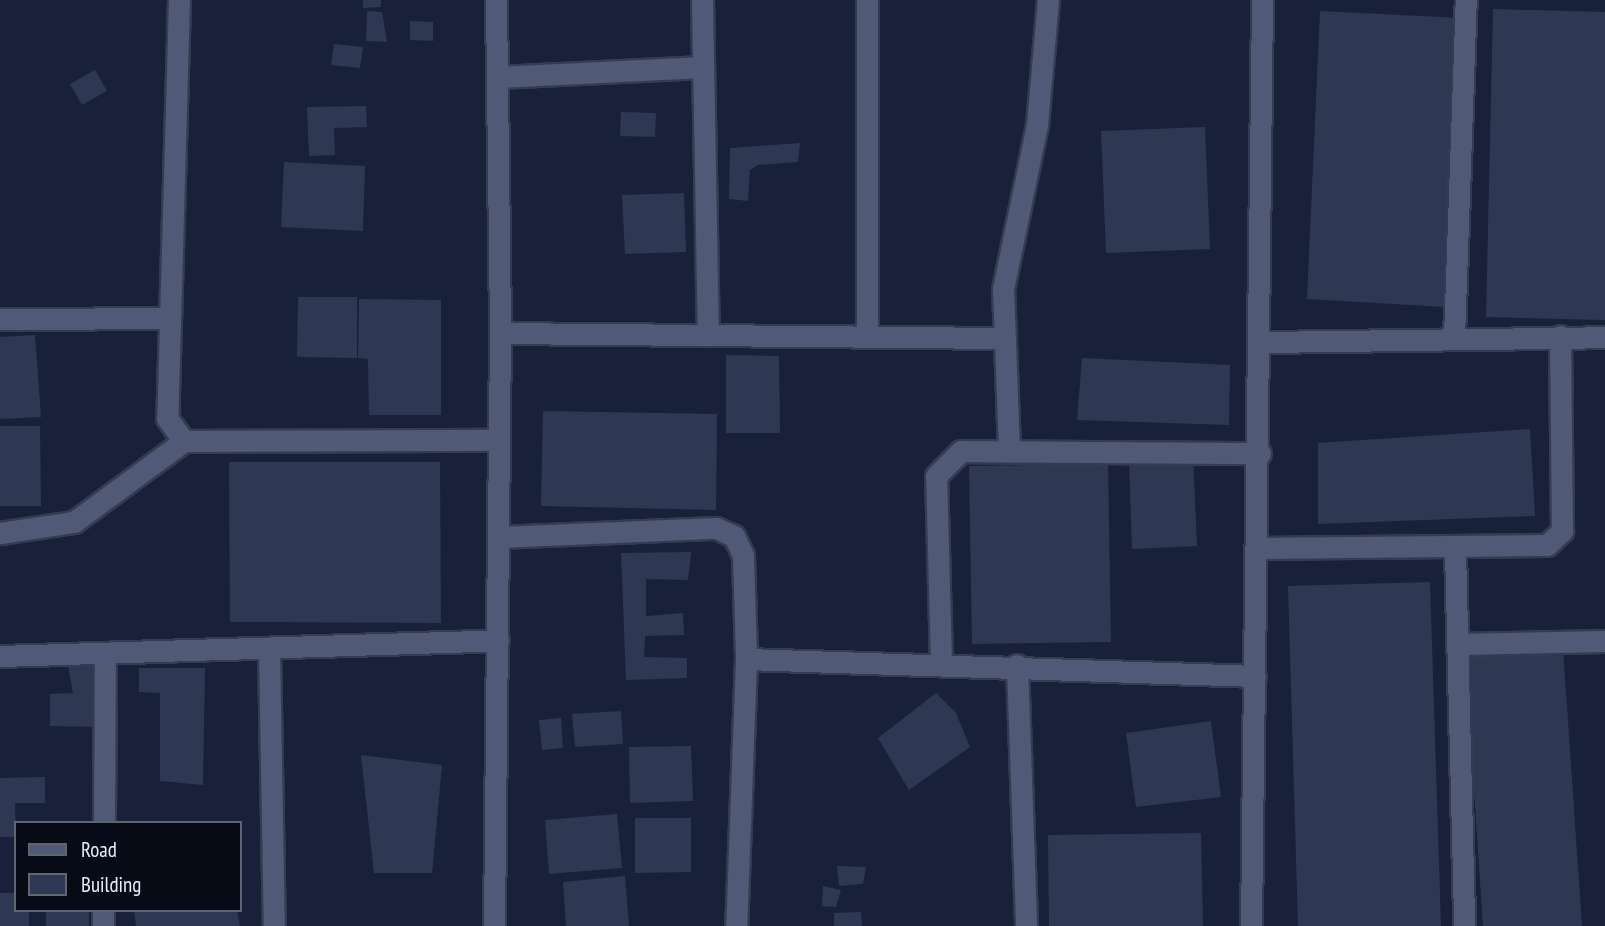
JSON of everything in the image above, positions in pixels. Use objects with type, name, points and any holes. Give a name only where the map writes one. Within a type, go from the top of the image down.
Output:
[{"type":"street","points":[[179,0],[167,418],[184,441]]},
{"type":"street","points":[[494,926],[500,333],[496,0]]},
{"type":"street","points":[[702,0],[708,335]]},
{"type":"street","points":[[867,0],[867,337]]},
{"type":"street","points":[[1009,451],[1003,289],[1037,125],[1048,0]]},
{"type":"street","points":[[1251,926],[1263,342],[1262,0]]},
{"type":"street","points":[[1454,337],[1466,0]]},
{"type":"street","points":[[498,77],[703,67]]},
{"type":"street","points":[[0,320],[169,317]]},
{"type":"street","points":[[500,333],[1005,338]]},
{"type":"street","points":[[1257,548],[1526,550],[1547,545],[1562,531],[1560,336]]},
{"type":"street","points":[[1263,342],[1454,337],[1605,337]]},
{"type":"street","points":[[0,533],[74,522],[184,441],[499,440]]},
{"type":"street","points":[[941,663],[936,476],[961,451],[1260,453]]},
{"type":"street","points":[[498,537],[716,528],[734,536],[743,555],[746,659],[736,926]]},
{"type":"street","points":[[1455,549],[1465,926]]},
{"type":"street","points":[[0,656],[498,640]]},
{"type":"street","points":[[1458,645],[1605,641]]},
{"type":"street","points":[[269,649],[275,926]]},
{"type":"street","points":[[104,821],[105,653]]},
{"type":"street","points":[[746,659],[1017,665],[1255,676]]},
{"type":"street","points":[[1017,665],[1026,926]]},
{"type":"building","points":[[363,0],[381,0],[381,7],[363,8]]},
{"type":"building","points":[[1493,9],[1605,12],[1605,320],[1486,317]]},
{"type":"building","points":[[367,11],[382,12],[387,42],[366,41]]},
{"type":"building","points":[[1320,11],[1460,18],[1446,307],[1307,299]]},
{"type":"building","points":[[410,21],[433,22],[433,41],[410,40]]},
{"type":"building","points":[[334,44],[363,47],[360,68],[331,65]]},
{"type":"building","points":[[95,70],[107,91],[82,105],[70,84]]},
{"type":"building","points":[[366,106],[367,127],[334,128],[335,155],[309,156],[307,107]]},
{"type":"building","points":[[621,112],[656,113],[655,137],[620,136]]},
{"type":"building","points":[[1205,127],[1210,249],[1106,253],[1101,131]]},
{"type":"building","points":[[800,143],[798,162],[758,165],[750,170],[748,201],[729,199],[730,148]]},
{"type":"building","points":[[284,162],[365,166],[363,231],[281,227]]},
{"type":"building","points":[[684,193],[686,252],[625,254],[622,195]]},
{"type":"building","points":[[298,297],[357,297],[357,358],[297,357]]},
{"type":"building","points":[[359,299],[441,300],[441,415],[369,415],[368,359],[358,358]]},
{"type":"building","points":[[35,335],[41,417],[0,419],[0,337]]},
{"type":"building","points":[[726,355],[779,356],[780,433],[726,433]]},
{"type":"building","points":[[1082,358],[1230,365],[1229,425],[1077,420]]},
{"type":"building","points":[[543,411],[717,414],[716,510],[541,506]]},
{"type":"building","points":[[0,426],[40,426],[41,506],[0,506]]},
{"type":"building","points":[[1530,429],[1535,516],[1318,524],[1318,443]]},
{"type":"building","points":[[1193,458],[1197,546],[1132,549],[1129,460]]},
{"type":"building","points":[[229,462],[440,462],[441,623],[230,622]]},
{"type":"building","points":[[1108,464],[1111,642],[972,644],[969,466]]},
{"type":"building","points":[[691,552],[688,580],[646,579],[646,616],[683,613],[684,635],[645,636],[644,657],[687,658],[687,678],[626,680],[621,553]]},
{"type":"building","points":[[1430,582],[1441,926],[1298,926],[1288,586]]},
{"type":"building","points":[[1563,648],[1582,926],[1483,926],[1465,655]]},
{"type":"building","points":[[99,664],[99,727],[50,726],[50,694],[73,693],[68,666]]},
{"type":"building","points":[[139,668],[205,668],[203,785],[160,781],[160,693],[139,692]]},
{"type":"building","points":[[936,693],[956,713],[970,747],[909,790],[878,738]]},
{"type":"building","points":[[621,711],[623,744],[575,747],[572,714]]},
{"type":"building","points":[[561,718],[563,748],[542,750],[539,720]]},
{"type":"building","points":[[1211,721],[1221,797],[1136,807],[1126,733]]},
{"type":"building","points":[[691,746],[693,801],[630,803],[629,747]]},
{"type":"building","points":[[361,755],[442,765],[432,873],[374,873]]},
{"type":"building","points":[[45,777],[45,803],[15,803],[14,837],[0,837],[0,778]]},
{"type":"building","points":[[617,814],[622,868],[549,874],[545,820]]},
{"type":"building","points":[[635,818],[691,818],[691,872],[635,873]]},
{"type":"building","points":[[1201,833],[1203,926],[1049,926],[1048,835]]},
{"type":"building","points":[[837,866],[866,867],[863,884],[839,886]]},
{"type":"building","points":[[625,876],[629,926],[566,926],[563,882]]},
{"type":"building","points":[[823,886],[841,890],[836,907],[822,906]]},
{"type":"building","points":[[0,893],[14,893],[14,912],[29,912],[29,926],[0,926]]},
{"type":"building","points":[[46,912],[89,912],[89,926],[46,926]]},
{"type":"building","points":[[134,912],[237,912],[240,926],[136,926]]},
{"type":"building","points":[[861,912],[862,926],[834,926],[834,913]]}]
